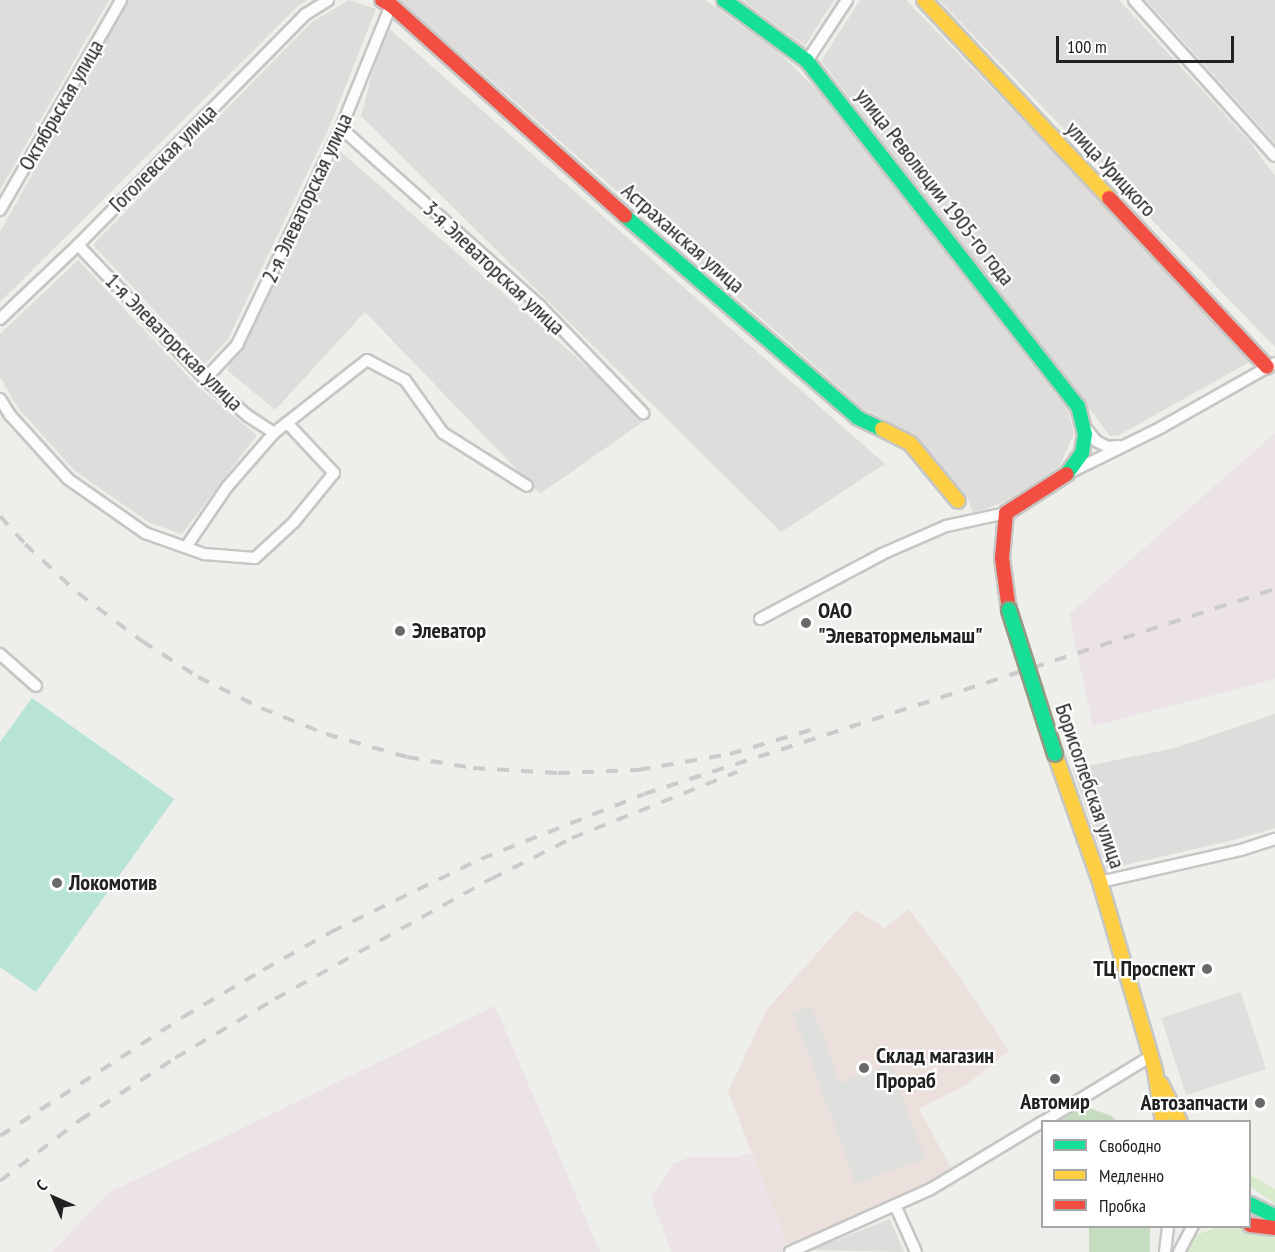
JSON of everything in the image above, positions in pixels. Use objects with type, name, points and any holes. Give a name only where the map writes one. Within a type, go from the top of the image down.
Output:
[{"type":"street","name":"Октябрьская улица","points":[[0,210],[121,0]]},
{"type":"street","name":"Гоголевская улица","points":[[0,319],[78,245],[306,14],[328,0]]},
{"type":"street","name":"улица Революции 1905-го года","points":[[724,0],[807,61],[834,92],[1056,375],[1078,406],[1084,426],[1082,453],[1066,475]]},
{"type":"street","points":[[807,61],[847,0]]},
{"type":"street","name":"улица Урицкого","points":[[924,0],[1271,365]]},
{"type":"street","points":[[1134,0],[1275,156]]},
{"type":"street","name":"2-я Элеваторская улица","points":[[205,379],[237,345],[341,128],[386,3]]},
{"type":"street","name":"Астраханская улица","points":[[386,3],[677,262],[858,418],[909,443],[958,501]]},
{"type":"street","name":"3-я Элеваторская улица","points":[[341,128],[540,306],[643,413]]},
{"type":"street","name":"1-я Элеваторская улица","points":[[78,245],[205,379],[248,416],[274,433]]},
{"type":"street","points":[[186,548],[227,487],[274,433],[367,360],[405,380],[444,433],[527,486]]},
{"type":"street","points":[[760,618],[882,554],[946,526],[1006,513],[1066,475],[1162,427],[1271,365]]},
{"type":"street","points":[[0,399],[10,415],[68,479],[145,533],[204,554],[255,558],[294,522],[334,473],[287,423]]},
{"type":"street","name":"улица Революции 1905-го года","points":[[1084,426],[1096,441],[1108,447],[1122,446]]},
{"type":"street","name":"Борисоглебская улица","points":[[1006,513],[1002,558],[1010,610],[1055,754],[1100,882],[1155,1070]]},
{"type":"street","points":[[0,654],[36,686]]},
{"type":"street","points":[[1100,882],[1241,850],[1275,839]]},
{"type":"street","points":[[1046,1120],[1151,1056]]},
{"type":"street","points":[[1155,1070],[1163,1120]]},
{"type":"street","points":[[1155,1070],[1179,1120]]},
{"type":"street","points":[[790,1252],[931,1189],[1041,1123]]},
{"type":"street","points":[[1251,1204],[1275,1215]]},
{"type":"street","points":[[895,1205],[916,1252]]},
{"type":"street","points":[[1251,1225],[1275,1228]]},
{"type":"street","points":[[1165,1252],[1168,1228]]},
{"type":"street","points":[[1179,1252],[1192,1228]]},
{"type":"shaded area","points":[[0,0],[109,0],[0,190]]},
{"type":"shaded area","points":[[129,0],[308,0],[298,6],[0,302],[0,232]]},
{"type":"shaded area","points":[[349,0],[376,9],[331,123],[228,339],[205,364],[93,245],[312,22]]},
{"type":"shaded area","points":[[400,0],[705,0],[778,52],[826,99],[1068,411],[1074,434],[1059,467],[1002,503],[973,513],[967,496],[916,435],[864,409]]},
{"type":"shaded area","points":[[742,0],[834,0],[805,46]]},
{"type":"shaded area","points":[[860,0],[906,0],[1255,359],[1119,435],[1110,436],[821,61]]},
{"type":"shaded area","points":[[939,0],[1119,0],[1250,142],[1275,176],[1275,347]]},
{"type":"shaded area","points":[[1146,0],[1275,0],[1275,143]]},
{"type":"shaded area","points":[[385,25],[885,464],[781,532],[361,116]]},
{"type":"shaded area","points":[[340,151],[647,419],[540,494],[365,312],[275,410],[227,370]]},
{"type":"shaded area","points":[[78,260],[198,387],[257,435],[182,534],[150,523],[75,471],[18,408],[0,377],[0,334]]},
{"type":"shaded area","points":[[1275,433],[1275,679],[1093,726],[1069,614]]},
{"type":"shaded area","points":[[1275,714],[1275,828],[1238,839],[1107,869],[1072,769],[1175,748]]},
{"type":"shaded area","name":"Склад магазин Прораб","points":[[909,909],[954,969],[1009,1051],[967,1084],[919,1109],[951,1168],[901,1199],[788,1247],[728,1091],[768,1008],[856,910],[885,928]]},
{"type":"shaded area","points":[[1241,992],[1266,1069],[1186,1095],[1161,1018]]},
{"type":"shaded area","points":[[495,1006],[600,1252],[52,1252],[110,1192]]},
{"type":"shaded area","points":[[812,1006],[840,1083],[890,1064],[925,1158],[856,1184],[793,1013]]},
{"type":"shaded area","points":[[751,1152],[789,1249],[782,1252],[671,1252],[651,1197],[673,1164],[690,1157],[737,1157]]},
{"type":"shaded area","points":[[890,1219],[904,1252],[811,1250]]},
{"type":"green space","name":"Локомотив","points":[[32,698],[174,799],[36,992],[0,967],[0,742]]},
{"type":"green space","points":[[1084,1106],[1112,1116],[1115,1120],[1061,1120],[1075,1108]]},
{"type":"green space","points":[[1251,1176],[1275,1189],[1275,1204],[1251,1187]]},
{"type":"green space","points":[[1089,1228],[1150,1228],[1150,1252],[1089,1252]]},
{"type":"green space","points":[[1215,1228],[1272,1230],[1275,1237],[1275,1252],[1182,1252],[1196,1235]]},
{"type":"railway","points":[[0,516],[25,544],[78,593],[142,641],[198,677],[261,708],[326,734],[407,757],[473,768],[558,773],[638,770],[730,754],[817,728]]},
{"type":"railway","points":[[0,1136],[183,1017],[263,970],[331,932],[481,859],[644,794],[1275,589]]},
{"type":"railway","points":[[0,1181],[80,1120],[175,1058],[275,999],[491,879],[572,838],[737,772]]},
{"type":"traffic: fast","points":[[724,0],[807,61],[1078,406],[1085,434],[1082,453],[1067,474]]},
{"type":"traffic: fast","points":[[625,216],[858,418],[882,429]]},
{"type":"traffic: fast","points":[[1009,610],[1055,754]]},
{"type":"traffic: fast","points":[[1251,1204],[1275,1216]]},
{"type":"traffic: slow","points":[[924,0],[1109,198]]},
{"type":"traffic: slow","points":[[882,429],[910,443],[958,501]]},
{"type":"traffic: slow","points":[[1055,754],[1100,882],[1155,1070],[1163,1120]]},
{"type":"traffic: slow","points":[[1161,1084],[1179,1120]]},
{"type":"traffic: jam","points":[[382,0],[391,5],[625,216]]},
{"type":"traffic: jam","points":[[1109,198],[1267,367]]},
{"type":"traffic: jam","points":[[1009,610],[1002,558],[1006,513],[1067,474]]},
{"type":"traffic: jam","points":[[1251,1225],[1275,1228]]},
{"type":"place","name":"ОАО \"Элеватормельмаш\"","points":[[806,623]]},
{"type":"place","name":"Элеватор","points":[[400,631]]},
{"type":"place","name":"Локомотив","points":[[57,883]]},
{"type":"place","name":"ТЦ Проспект","points":[[1207,969]]},
{"type":"place","name":"Склад магазин Прораб","points":[[864,1068]]},
{"type":"place","name":"Автомир","points":[[1055,1079]]},
{"type":"place","name":"Автозапчасти","points":[[1260,1103]]}]
